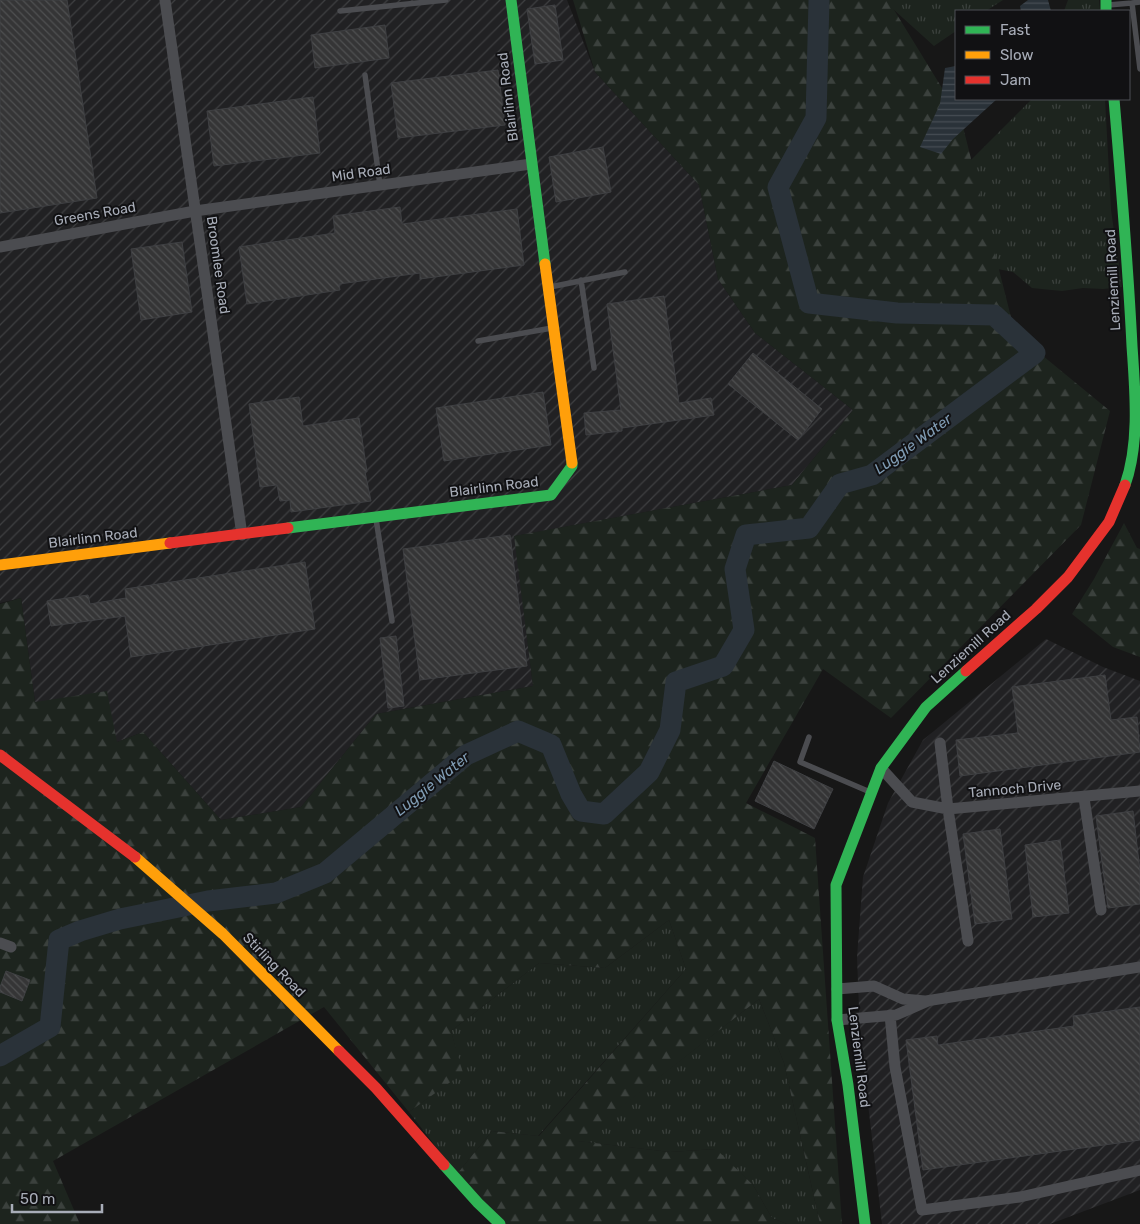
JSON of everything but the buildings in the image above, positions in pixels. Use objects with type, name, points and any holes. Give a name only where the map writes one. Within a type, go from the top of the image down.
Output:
[{"type":"main road","name":"Blairlinn Road","points":[[0,565],[550,495],[572,466],[511,0]]},
{"type":"main road","name":"Lenziemill Road","points":[[865,1224],[848,1085],[837,1020],[836,885],[881,768],[926,707],[1036,609],[1068,577],[1109,522],[1131,470],[1138,421],[1132,274],[1114,100]]},
{"type":"main road","name":"Stirling Road","points":[[0,755],[134,856],[223,934],[376,1088],[478,1203],[500,1224]]},
{"type":"street","name":"Broomlee Road","points":[[165,0],[242,535]]},
{"type":"street","name":"Mid Road","points":[[195,211],[531,164]]},
{"type":"street","name":"Greens Road","points":[[0,247],[195,211]]},
{"type":"street","points":[[940,744],[968,941]]},
{"type":"street","name":"Tannoch Drive","points":[[881,768],[912,802],[948,809],[1084,798],[1140,791]]},
{"type":"street","points":[[1084,798],[1101,910]]},
{"type":"street","points":[[837,989],[874,986],[903,999],[926,1001],[1140,967]]},
{"type":"street","points":[[837,1020],[896,1015],[928,1001],[926,1001]]},
{"type":"street","points":[[890,1015],[895,1067],[922,1210],[1020,1197],[1140,1170]]},
{"type":"lane","points":[[340,11],[446,0]]},
{"type":"lane","points":[[1106,5],[1140,2]]},
{"type":"lane","points":[[1132,3],[1140,69]]},
{"type":"lane","points":[[365,75],[380,185]]},
{"type":"lane","points":[[548,287],[625,272]]},
{"type":"lane","points":[[581,280],[594,368]]},
{"type":"lane","points":[[478,341],[554,328]]},
{"type":"lane","points":[[376,518],[392,621]]},
{"type":"lane","points":[[809,737],[800,762],[872,793]]},
{"type":"shaded area","points":[[0,0],[567,0],[595,72],[699,185],[718,279],[755,333],[853,410],[792,485],[515,536],[533,686],[376,714],[301,807],[221,820],[143,732],[117,742],[35,702],[21,598],[0,603]]},
{"type":"shaded area","points":[[1028,0],[1048,0],[1051,10],[1021,10],[1020,6]]},
{"type":"shaded area","points":[[955,66],[955,100],[996,100],[953,139],[941,154],[920,147],[940,104],[945,68]]},
{"type":"shaded area","points":[[1046,639],[1103,667],[1140,681],[1140,1190],[1050,1224],[882,1224],[860,1035],[857,957],[863,877],[888,803],[923,740]]},
{"type":"green space","points":[[573,0],[888,0],[961,119],[1015,333],[1110,411],[1081,525],[891,718],[823,669],[746,803],[815,838],[842,1224],[820,1224],[784,1063],[759,999],[578,1141],[670,1152],[716,1149],[753,1185],[772,1218],[787,1224],[505,1224],[457,1174],[492,1131],[539,1136],[686,969],[669,920],[605,968],[539,963],[451,1031],[463,1073],[409,1112],[324,1007],[53,1161],[80,1224],[0,1224],[0,604],[21,598],[35,702],[107,691],[117,742],[143,732],[221,820],[301,807],[376,714],[533,686],[514,536],[792,485],[853,410],[755,333],[718,279],[699,185],[595,72]]},
{"type":"green space","points":[[883,0],[1003,0],[988,10],[955,10],[955,32],[934,46]]},
{"type":"green space","points":[[1068,0],[1099,0],[1100,10],[1064,10]]},
{"type":"green space","points":[[1031,100],[1105,100],[1111,210],[1122,287],[1103,289],[1083,288],[1062,291],[1032,288],[1013,272],[977,265],[950,181]]},
{"type":"green space","points":[[1124,523],[1137,548],[1140,549],[1140,657],[1113,647],[1072,614],[1094,579]]},
{"type":"green space","points":[[669,920],[686,969],[538,1136],[492,1131],[457,1174],[409,1112],[462,1073],[451,1031],[539,963],[605,968]]},
{"type":"green space","points":[[759,999],[784,1063],[820,1224],[787,1224],[772,1218],[753,1185],[715,1149],[670,1152],[577,1141]]},
{"type":"waterway","name":"Luggie Water","points":[[0,1056],[50,1027],[59,940],[80,931],[120,919],[208,901],[276,893],[325,873],[466,755],[518,731],[551,745],[571,794],[581,811],[604,814],[649,772],[670,730],[676,682],[723,666],[744,630],[735,569],[746,535],[809,528],[840,484],[872,475],[1035,353],[994,315],[897,313],[809,303],[778,187],[816,118],[819,0]]},
{"type":"traffic: fast","points":[[511,0],[545,264]]},
{"type":"traffic: fast","points":[[1106,0],[1106,10]]},
{"type":"traffic: fast","points":[[1114,100],[1135,399],[1133,452],[1125,485]]},
{"type":"traffic: fast","points":[[288,528],[551,495],[572,466],[572,463]]},
{"type":"traffic: fast","points":[[865,1224],[848,1085],[837,1020],[836,885],[881,768],[926,707],[966,671]]},
{"type":"traffic: fast","points":[[444,1165],[500,1224]]},
{"type":"traffic: slow","points":[[545,264],[572,463]]},
{"type":"traffic: slow","points":[[0,565],[170,543]]},
{"type":"traffic: slow","points":[[135,857],[223,934],[339,1051]]},
{"type":"traffic: jam","points":[[966,671],[1036,609],[1068,577],[1109,522],[1125,485]]},
{"type":"traffic: jam","points":[[170,543],[288,528]]},
{"type":"traffic: jam","points":[[0,755],[135,857]]},
{"type":"traffic: jam","points":[[339,1051],[376,1088],[444,1165]]}]
